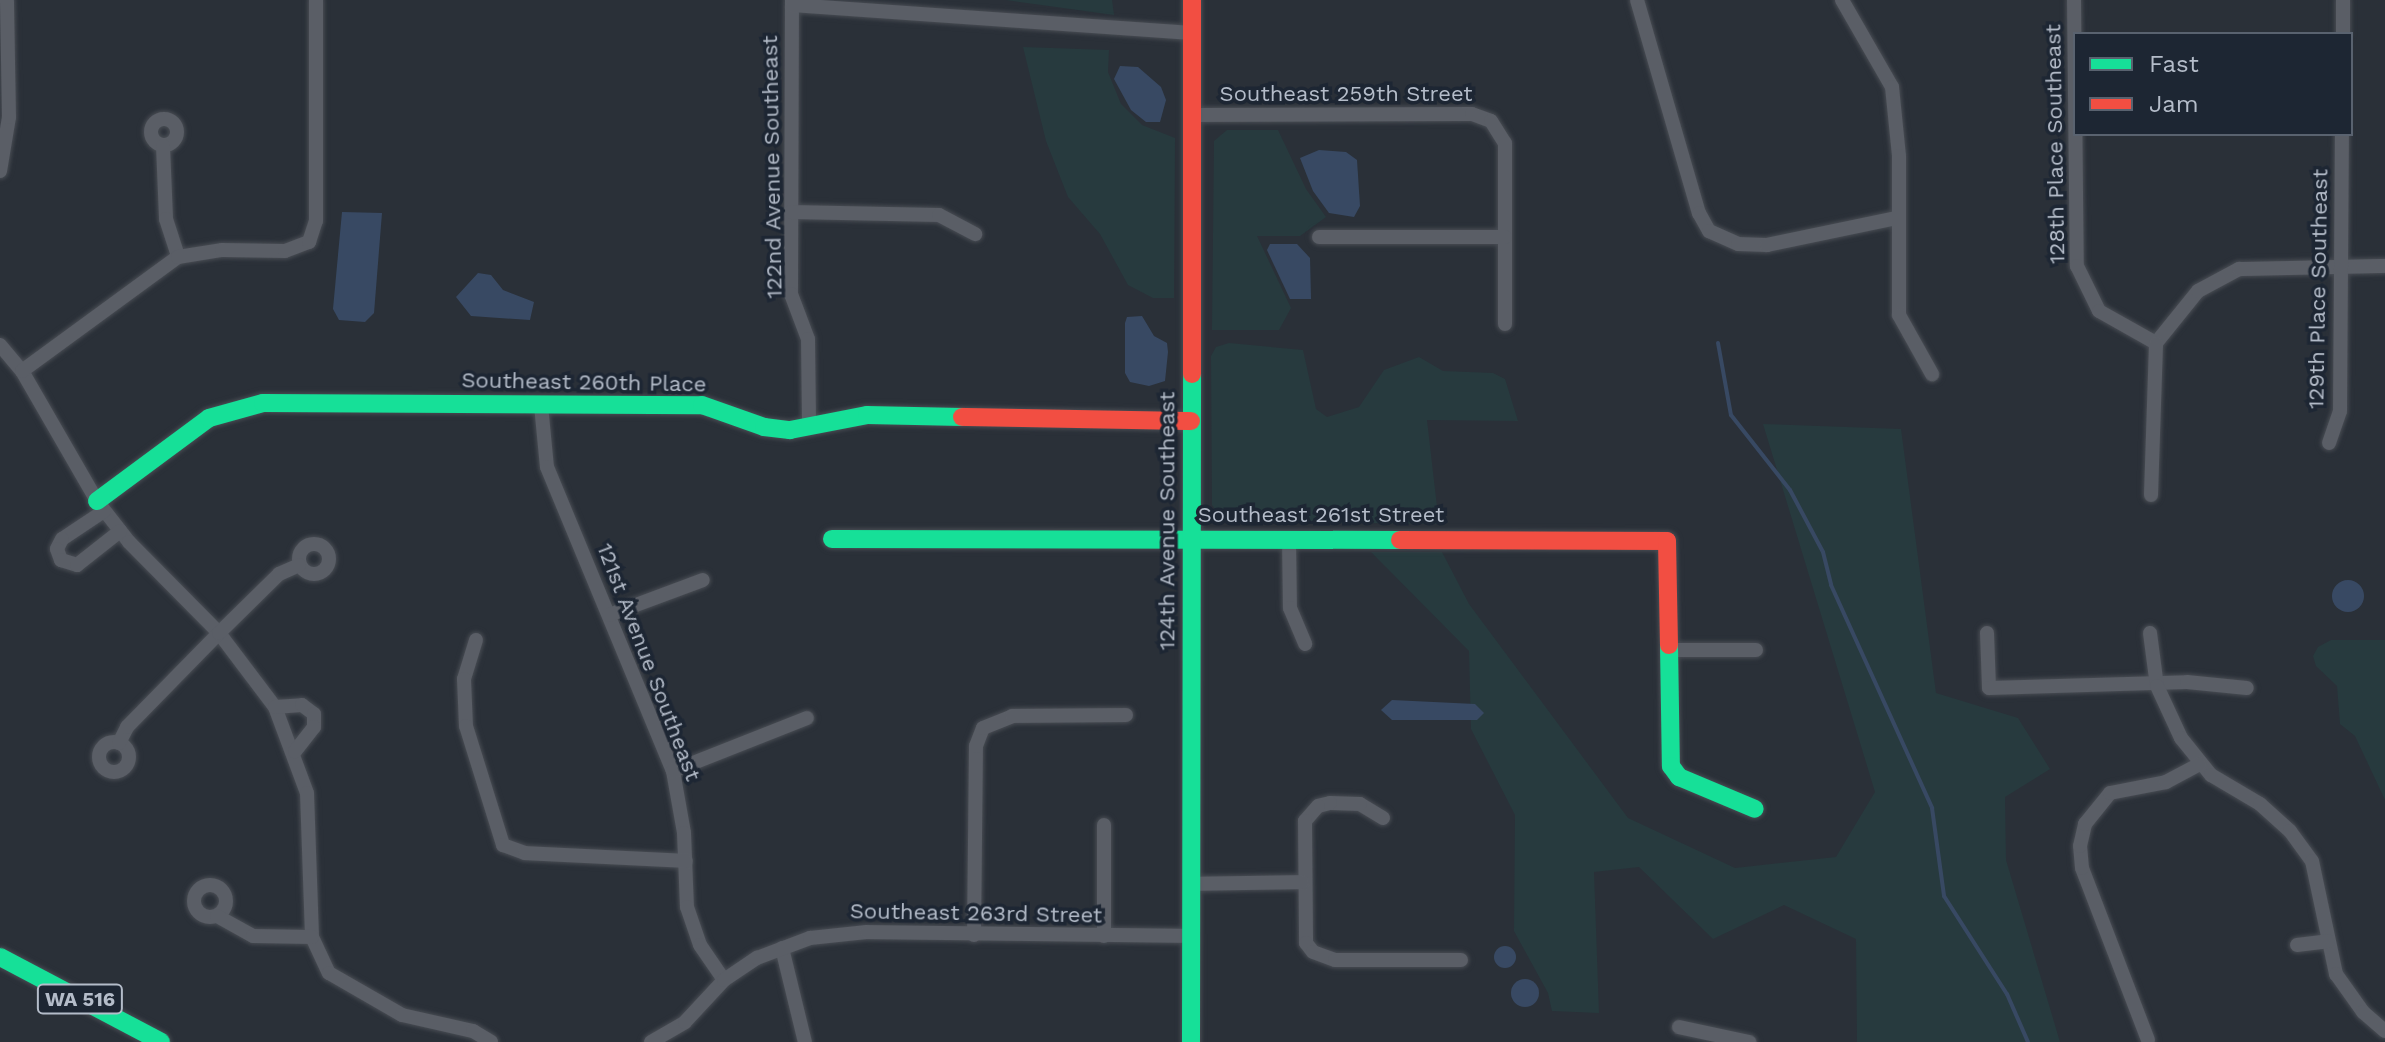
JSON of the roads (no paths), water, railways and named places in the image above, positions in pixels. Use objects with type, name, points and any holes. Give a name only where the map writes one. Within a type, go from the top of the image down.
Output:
[{"type":"street","points":[[0,171],[9,117],[7,0]]},
{"type":"street","points":[[22,371],[178,257],[222,250],[285,251],[309,242],[316,221],[316,0]]},
{"type":"street","name":"124th Avenue Southeast","points":[[1191,1042],[1192,0]]},
{"type":"street","points":[[1637,0],[1699,213],[1709,231],[1738,244],[1767,245],[1896,218]]},
{"type":"street","points":[[1842,0],[1892,87],[1899,156],[1896,218],[1899,315],[1932,374]]},
{"type":"street","name":"128th Place Southeast","points":[[2074,0],[2074,32]]},
{"type":"street","points":[[2343,0],[2343,32]]},
{"type":"street","points":[[792,2],[1192,33]]},
{"type":"street","name":"122nd Avenue Southeast","points":[[792,2],[791,294],[808,339],[809,427]]},
{"type":"street","name":"Southeast 259th Street","points":[[1192,115],[1472,114],[1497,127],[1505,143],[1505,237]]},
{"type":"street","name":"128th Place Southeast","points":[[2075,136],[2077,266],[2099,311],[2156,343]]},
{"type":"street","name":"129th Place Southeast","points":[[2329,443],[2340,411],[2342,136]]},
{"type":"street","points":[[163,146],[166,219],[178,257]]},
{"type":"street","points":[[791,212],[939,215],[975,234]]},
{"type":"street","points":[[1319,237],[1505,237],[1505,324]]},
{"type":"street","points":[[2151,495],[2156,343],[2178,311],[2216,278],[2261,264],[2385,266]]},
{"type":"street","points":[[0,345],[22,371],[100,506],[120,531],[219,633],[275,707],[295,751],[311,827],[312,937],[329,973],[352,990],[402,1015],[473,1031],[491,1042]]},
{"type":"street","name":"Southeast 260th Place","points":[[100,506],[209,418],[245,405],[702,405],[764,427],[809,427],[867,415],[1191,421]]},
{"type":"street","name":"121st Avenue Southeast","points":[[541,405],[547,467],[673,771],[692,927],[724,980]]},
{"type":"street","points":[[100,506],[62,539],[57,549],[61,560],[77,565],[120,531]]},
{"type":"street","name":"Southeast 261st Street","points":[[832,539],[1667,541],[1667,650]]},
{"type":"street","points":[[1289,539],[1290,608],[1305,644]]},
{"type":"street","points":[[119,743],[127,727],[219,633],[279,574],[299,565]]},
{"type":"street","points":[[609,615],[703,580]]},
{"type":"street","points":[[1987,633],[1989,688],[2157,686],[2187,682],[2247,688]]},
{"type":"street","points":[[2150,633],[2157,686],[2181,738],[2200,764],[2260,804],[2312,861],[2328,941],[2347,994],[2385,1031]]},
{"type":"street","points":[[476,640],[464,679],[466,726],[503,845],[525,853],[686,861]]},
{"type":"street","points":[[1755,809],[1679,777],[1671,766],[1667,650],[1756,650]]},
{"type":"street","points":[[275,707],[302,705],[314,714],[314,727],[295,751]]},
{"type":"street","points":[[974,935],[976,746],[983,728],[1012,716],[1126,715]]},
{"type":"street","points":[[673,771],[807,718]]},
{"type":"street","points":[[2148,1040],[2082,868],[2080,846],[2085,824],[2110,793],[2166,782],[2200,764]]},
{"type":"street","points":[[1383,818],[1360,804],[1318,806],[1305,821],[1303,934],[1322,957],[1461,960]]},
{"type":"street","points":[[1104,825],[1104,936]]},
{"type":"street","points":[[1190,884],[1302,882]]},
{"type":"street","points":[[217,916],[253,936],[312,937]]},
{"type":"street","name":"Southeast 263rd Street","points":[[651,1042],[685,1022],[724,980],[782,948],[838,933],[1191,936]]},
{"type":"street","points":[[2297,945],[2328,941]]},
{"type":"street","points":[[782,948],[805,1042]]},
{"type":"street","name":"WA 516","points":[[0,957],[161,1042]]},
{"type":"street","points":[[1679,1027],[1749,1042]]},
{"type":"water","points":[[1120,66],[1138,67],[1161,87],[1166,100],[1160,122],[1146,122],[1131,110],[1114,79]]},
{"type":"water","points":[[1319,150],[1346,152],[1357,160],[1360,206],[1354,217],[1329,213],[1313,191],[1300,158]]},
{"type":"water","points":[[342,212],[382,213],[374,313],[365,322],[339,320],[333,309]]},
{"type":"water","points":[[1270,244],[1297,244],[1310,258],[1311,299],[1290,299],[1267,250]]},
{"type":"water","points":[[478,273],[491,275],[503,290],[534,302],[530,320],[471,316],[456,297]]},
{"type":"water","points":[[1142,316],[1154,336],[1167,343],[1168,352],[1165,381],[1149,386],[1130,382],[1125,373],[1125,323],[1127,317]]},
{"type":"water","points":[[2348,580],[2360,584],[2364,596],[2360,608],[2348,612],[2336,608],[2332,596],[2336,584]]},
{"type":"water","points":[[1392,700],[1475,704],[1484,713],[1477,720],[1392,720],[1381,710]]},
{"type":"water","points":[[1505,946],[1513,949],[1516,957],[1513,965],[1505,968],[1497,965],[1494,957],[1497,949]]},
{"type":"water","points":[[1525,979],[1535,983],[1539,993],[1535,1003],[1525,1007],[1515,1003],[1511,993],[1515,983]]},
{"type":"waterway","points":[[1718,343],[1731,415],[1790,490],[1823,552],[1831,585],[1932,808],[1944,896],[2007,994],[2028,1042]]}]
